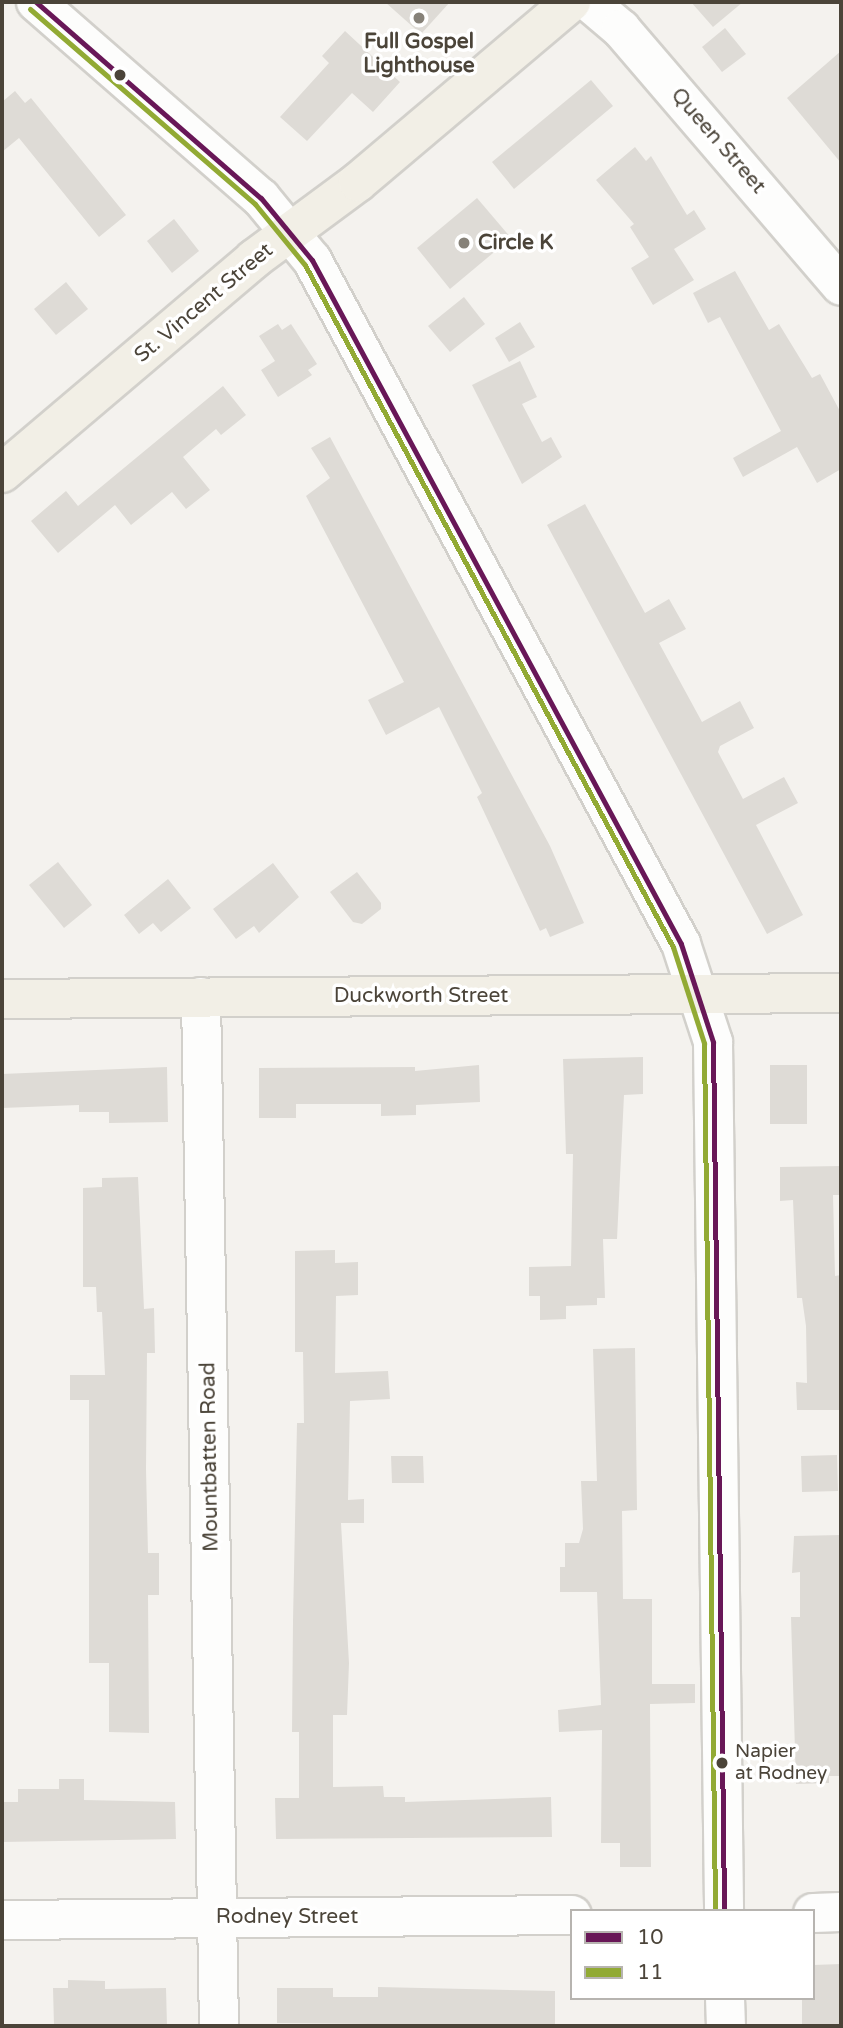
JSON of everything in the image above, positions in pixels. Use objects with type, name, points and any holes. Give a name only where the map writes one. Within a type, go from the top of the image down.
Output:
[{"type":"main road","name":"St. Vincent Street","points":[[2,473],[292,231],[421,131],[571,2]]},
{"type":"main road","name":"Duckworth Street","points":[[2,999],[841,993]]},
{"type":"street","points":[[36,2],[292,231],[335,299],[681,944],[713,1042],[724,1909]]},
{"type":"street","name":"Queen Street","points":[[589,2],[621,29],[841,286]]},
{"type":"street","name":"Mountbatten Road","points":[[201,997],[219,2026]]},
{"type":"street","points":[[815,1913],[841,1912]]},
{"type":"street","name":"Rodney Street","points":[[2,1920],[570,1914]]},
{"type":"street","points":[[725,2000],[726,2026]]},
{"type":"building","name":"Full Gospel Lighthouse","points":[[385,2],[450,2],[421,34]]},
{"type":"building","points":[[691,2],[743,2],[713,27]]},
{"type":"building","points":[[725,28],[746,54],[722,72],[702,47]]},
{"type":"building","points":[[345,31],[400,82],[373,112],[352,93],[307,141],[280,117],[329,63],[322,56]]},
{"type":"building","points":[[841,51],[841,163],[787,98]]},
{"type":"building","points":[[591,80],[613,106],[514,189],[492,162]]},
{"type":"building","points":[[15,91],[25,103],[31,98],[126,215],[99,237],[19,138],[2,152],[2,102]]},
{"type":"building","points":[[635,147],[646,161],[651,156],[687,215],[694,210],[706,229],[674,249],[694,280],[653,305],[631,268],[649,257],[630,227],[634,224],[596,180]]},
{"type":"building","name":"Circle K","points":[[477,198],[511,238],[450,289],[417,248]]},
{"type":"building","points":[[174,219],[199,251],[172,273],[147,241]]},
{"type":"building","points":[[735,271],[769,330],[779,324],[812,378],[820,374],[841,413],[841,469],[817,483],[797,447],[743,477],[733,458],[781,431],[720,317],[708,323],[693,293]]},
{"type":"building","points":[[66,282],[88,309],[56,335],[34,309]]},
{"type":"building","points":[[464,297],[485,324],[450,352],[428,326]]},
{"type":"building","points":[[520,322],[535,347],[509,362],[495,338]]},
{"type":"building","points":[[278,324],[282,330],[291,324],[317,364],[308,370],[312,375],[278,397],[261,370],[275,361],[259,336]]},
{"type":"building","points":[[520,361],[537,397],[522,404],[542,442],[551,437],[562,457],[522,484],[472,385]]},
{"type":"building","points":[[223,386],[246,415],[221,435],[216,429],[183,457],[210,490],[186,509],[172,492],[131,525],[115,505],[58,553],[31,521],[66,491],[78,506]]},
{"type":"building","points":[[330,437],[550,846],[584,923],[550,937],[546,928],[540,931],[477,797],[482,793],[439,707],[386,735],[368,700],[404,682],[306,496],[330,478],[311,448]]},
{"type":"building","points":[[585,504],[645,613],[669,599],[686,629],[659,643],[702,722],[740,701],[754,728],[720,746],[718,752],[743,799],[784,777],[798,803],[756,825],[803,915],[767,934],[547,525]]},
{"type":"building","points":[[58,862],[92,905],[64,928],[29,885]]},
{"type":"building","points":[[273,863],[299,897],[259,933],[254,926],[236,939],[213,909]]},
{"type":"building","points":[[357,872],[381,903],[381,909],[362,924],[353,922],[330,892]]},
{"type":"building","points":[[168,879],[191,908],[161,932],[153,923],[139,934],[124,915]]},
{"type":"building","points":[[643,1057],[643,1094],[624,1095],[617,1239],[603,1239],[605,1298],[597,1298],[597,1305],[566,1306],[566,1319],[540,1320],[540,1296],[529,1296],[529,1267],[571,1266],[573,1154],[566,1154],[563,1059]]},
{"type":"building","points":[[479,1065],[480,1102],[416,1105],[416,1115],[381,1116],[381,1104],[296,1104],[296,1118],[259,1118],[259,1068],[415,1067],[415,1071]]},
{"type":"building","points":[[770,1065],[807,1065],[807,1124],[770,1124]]},
{"type":"building","points":[[167,1067],[168,1122],[109,1123],[109,1112],[79,1112],[79,1105],[2,1108],[2,1074]]},
{"type":"building","points":[[841,1166],[841,1195],[833,1195],[835,1276],[841,1275],[841,1410],[797,1410],[796,1382],[807,1383],[806,1326],[802,1298],[797,1298],[793,1200],[780,1201],[780,1167]]},
{"type":"building","points":[[138,1177],[144,1309],[154,1308],[155,1353],[147,1353],[148,1553],[159,1553],[159,1595],[148,1595],[149,1733],[109,1732],[109,1663],[89,1663],[89,1400],[70,1400],[70,1375],[105,1375],[102,1312],[97,1312],[96,1287],[83,1287],[83,1188],[102,1187],[102,1178]]},
{"type":"building","points":[[335,1250],[335,1263],[358,1262],[358,1295],[336,1296],[335,1373],[388,1371],[390,1399],[350,1401],[348,1500],[364,1499],[364,1523],[341,1523],[349,1663],[347,1715],[333,1715],[333,1787],[383,1786],[384,1797],[405,1797],[405,1802],[551,1797],[552,1837],[276,1839],[275,1798],[299,1798],[299,1732],[292,1732],[293,1621],[297,1423],[304,1423],[303,1352],[295,1352],[295,1251]]},
{"type":"building","points":[[635,1348],[637,1510],[622,1511],[623,1599],[652,1599],[652,1684],[695,1684],[695,1703],[650,1704],[651,1867],[620,1867],[620,1843],[601,1843],[602,1730],[559,1732],[558,1710],[601,1705],[597,1592],[560,1592],[560,1567],[565,1567],[565,1543],[579,1543],[583,1529],[581,1481],[597,1481],[593,1349]]},
{"type":"building","points":[[837,1455],[838,1491],[802,1492],[801,1456]]},
{"type":"building","points":[[391,1456],[423,1456],[424,1483],[392,1483]]},
{"type":"building","points":[[841,1535],[841,1776],[829,1776],[829,1783],[796,1784],[791,1617],[800,1617],[800,1572],[792,1573],[794,1536]]},
{"type":"building","points":[[59,1779],[84,1779],[84,1800],[175,1802],[176,1839],[2,1842],[2,1802],[18,1802],[18,1789],[59,1789]]},
{"type":"building","points":[[841,1964],[841,2026],[802,2026],[802,2000],[815,2000],[815,1965]]},
{"type":"building","points":[[68,1980],[105,1981],[105,1989],[166,1988],[167,2026],[54,2026],[53,1988],[68,1988]]},
{"type":"building","points":[[378,1987],[555,1991],[555,2026],[277,2023],[277,1988],[333,1988],[333,1997],[378,1997]]},
{"type":"transit line","name":"10","points":[[36,2],[261,198],[312,260],[681,944],[713,1042],[724,1909]]},
{"type":"transit line","name":"11","points":[[30,9],[255,204],[305,265],[673,947],[704,1043],[715,1909]]},
{"type":"place","name":"Full Gospel Lighthouse","points":[[419,18]]},
{"type":"place","name":"Circle K","points":[[464,243]]},
{"type":"place","name":"Napier at Rodney","points":[[722,1763]]}]
